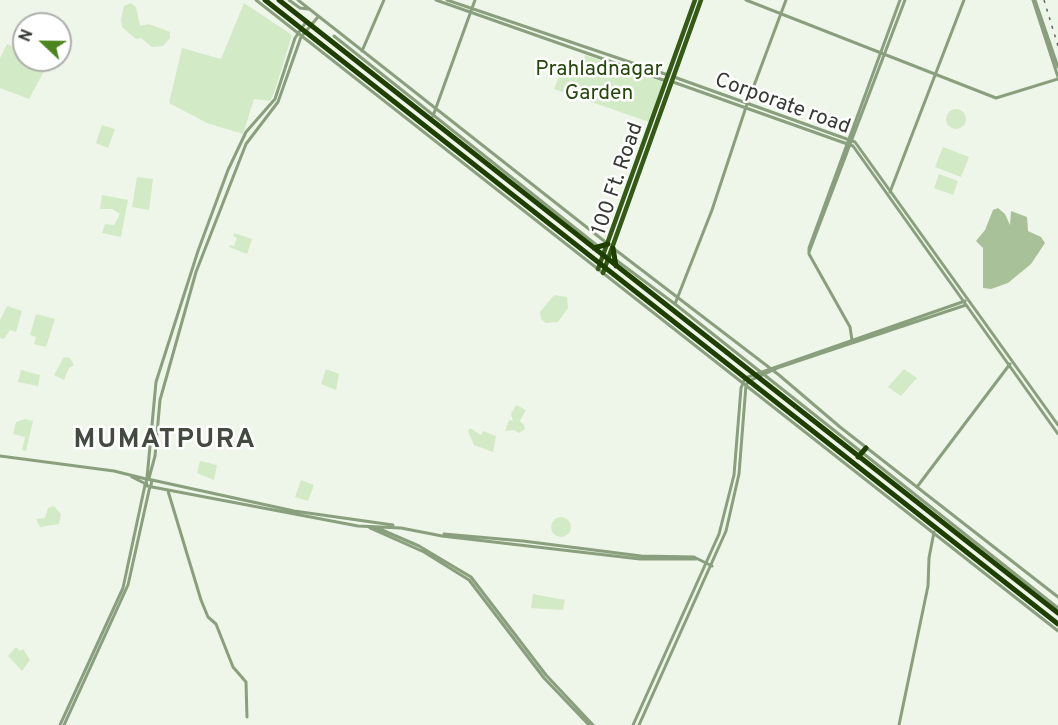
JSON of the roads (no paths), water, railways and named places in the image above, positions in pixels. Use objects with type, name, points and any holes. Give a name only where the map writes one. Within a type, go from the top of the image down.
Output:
[{"type":"highway","points":[[265,0],[301,32],[1057,626]]},
{"type":"highway","points":[[279,0],[332,38],[606,256],[862,453],[1058,613]]},
{"type":"highway","points":[[606,256],[610,246]]},
{"type":"highway","points":[[606,256],[610,246]]},
{"type":"main road","name":"100 Ft. Road","points":[[610,246],[695,0]]},
{"type":"main road","name":"100 Ft. Road","points":[[669,78],[700,0]]},
{"type":"main road","name":"100 Ft. Road","points":[[602,269],[606,256]]},
{"type":"street","points":[[256,0],[301,32]]},
{"type":"street","points":[[289,0],[300,8],[309,9]]},
{"type":"street","points":[[297,0],[610,246],[771,369],[862,453],[1058,608]]},
{"type":"street","points":[[362,51],[384,0]]},
{"type":"street","name":"Corporate road","points":[[436,0],[731,99],[860,147],[899,207],[1058,425]]},
{"type":"street","name":"Corporate road","points":[[447,0],[669,78]]},
{"type":"street","points":[[433,119],[475,0]]},
{"type":"street","points":[[746,0],[996,98],[1058,78],[1034,0]]},
{"type":"street","points":[[675,304],[712,210],[747,105],[786,0]]},
{"type":"street","points":[[898,13],[900,0]]},
{"type":"street","points":[[852,341],[850,327],[809,252],[849,141],[905,0]]},
{"type":"street","points":[[890,192],[964,0]]},
{"type":"street","points":[[1034,0],[1058,67]]},
{"type":"street","points":[[148,482],[156,382],[198,251],[228,170],[246,132],[273,102],[301,32],[308,23],[318,17]]},
{"type":"street","points":[[332,38],[337,31]]},
{"type":"street","points":[[62,725],[123,588],[155,456],[160,400],[196,272],[234,169],[254,130],[278,102],[301,32]]},
{"type":"street","name":"Corporate road","points":[[849,141],[876,180],[899,207]]},
{"type":"street","points":[[876,180],[880,176]]},
{"type":"street","points":[[580,252],[593,265],[602,269]]},
{"type":"street","points":[[606,256],[675,304],[758,375]]},
{"type":"street","points":[[746,382],[771,369],[967,302]]},
{"type":"street","points":[[917,487],[1011,363]]},
{"type":"street","name":"Corporate road","points":[[1011,363],[1058,434]]},
{"type":"street","points":[[633,725],[707,563],[728,507],[746,382]]},
{"type":"street","points":[[639,725],[726,531],[739,474],[746,382]]},
{"type":"street","points":[[862,453],[917,487],[1058,597]]},
{"type":"street","points":[[0,456],[130,475],[167,490],[371,527],[640,560],[696,559]]},
{"type":"street","points":[[148,482],[294,511],[443,534],[523,541],[641,556],[696,559],[712,566]]},
{"type":"street","points":[[167,490],[172,496],[201,600],[208,617],[216,624],[233,667],[246,682],[246,717]]},
{"type":"street","points":[[371,527],[419,546],[471,577],[546,675],[591,725]]},
{"type":"street","points":[[899,725],[928,586],[929,558],[934,530]]},
{"type":"railway","points":[[1044,0],[1058,46]]},
{"type":"district","name":"MUMATPURA","points":[[165,442]]},
{"type":"park label","name":"Prahladnagar Garden","points":[[599,83]]}]
